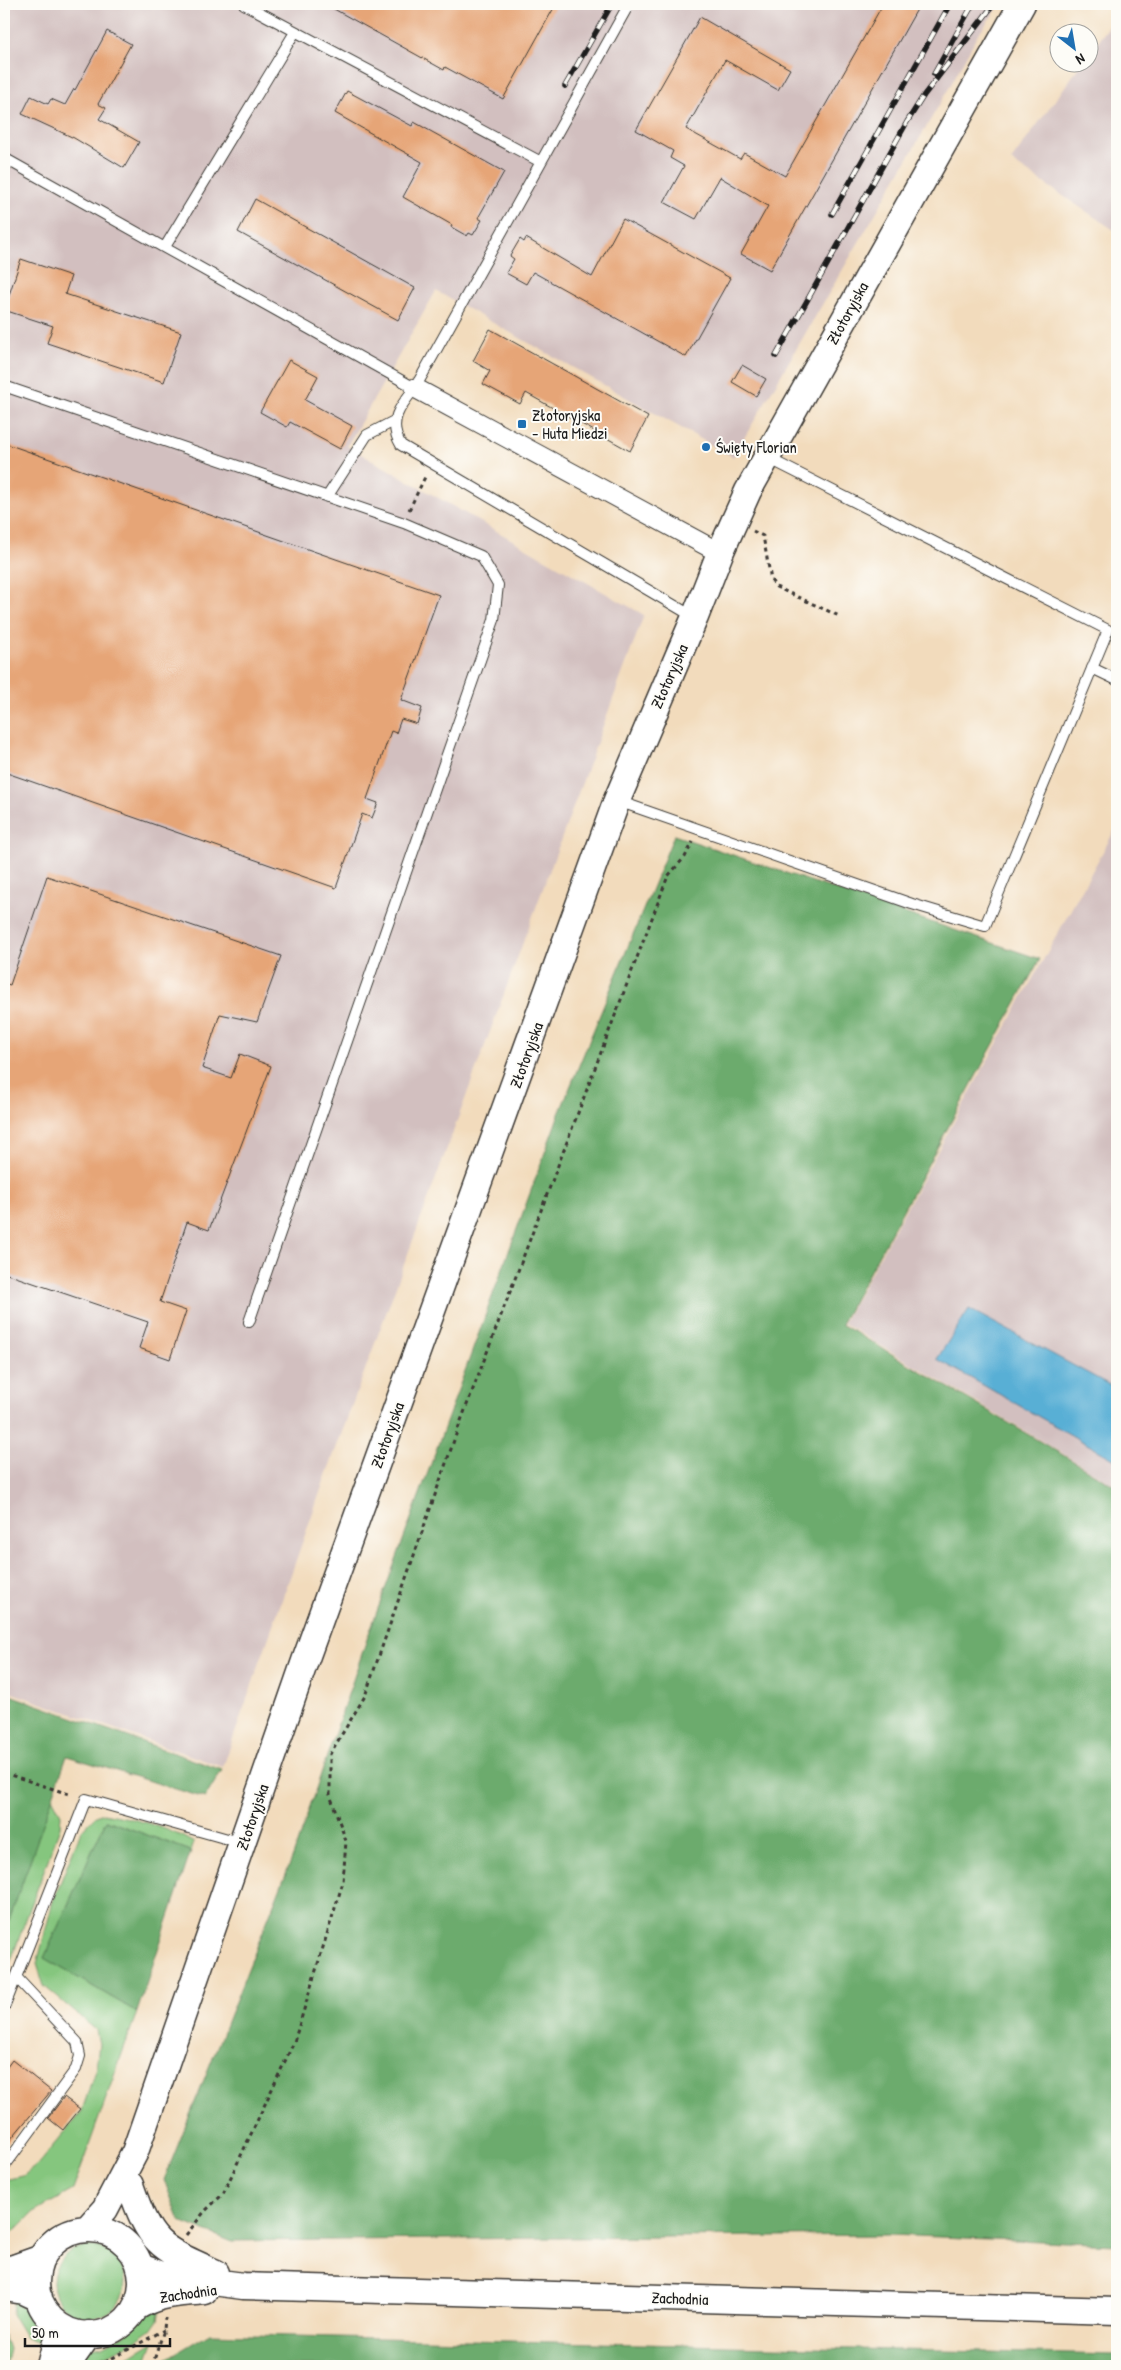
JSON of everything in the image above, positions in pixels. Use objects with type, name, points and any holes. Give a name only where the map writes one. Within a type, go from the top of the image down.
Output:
[{"type":"main road","name":"Złotoryjska","points":[[88,2229],[105,2209],[134,2152],[305,1661],[617,800],[695,617],[720,553],[748,490],[1022,4]]},
{"type":"main road","name":"Złotoryjska","points":[[126,2243],[123,2215],[130,2184],[134,2152]]},
{"type":"main road","points":[[130,2184],[145,2224],[157,2241],[173,2253],[244,2286]]},
{"type":"main road","points":[[88,2229],[100,2229],[126,2243],[140,2267],[142,2284],[135,2308],[118,2326],[107,2332],[90,2334],[68,2330],[57,2324],[48,2314],[39,2298],[36,2278],[42,2258],[53,2243],[63,2235],[88,2229]]},
{"type":"main road","points":[[4,2270],[42,2258]]},
{"type":"main road","name":"Zachodnia","points":[[140,2267],[162,2275],[244,2286],[1117,2311]]},
{"type":"main road","name":"Zachodnia","points":[[135,2308],[145,2301],[167,2294],[244,2286]]},
{"type":"main road","points":[[4,2288],[24,2291],[39,2298]]},
{"type":"main road","points":[[50,2366],[56,2344],[57,2324]]},
{"type":"main road","points":[[69,2366],[74,2355],[90,2334]]},
{"type":"street","points":[[415,388],[720,553]]},
{"type":"lane","points":[[244,4],[541,162]]},
{"type":"lane","points":[[629,4],[415,388],[400,408],[394,421],[394,435],[401,446],[695,617]]},
{"type":"lane","points":[[165,247],[295,32]]},
{"type":"lane","points":[[4,158],[415,388]]},
{"type":"lane","points":[[4,386],[415,526],[481,556],[498,585],[494,620],[248,1322]]},
{"type":"lane","points":[[327,497],[366,435],[394,421]]},
{"type":"lane","points":[[617,800],[912,904],[985,926],[1108,630],[767,457]]},
{"type":"lane","points":[[1092,668],[1117,680]]},
{"type":"lane","points":[[4,2008],[86,1799],[243,1843]]},
{"type":"lane","points":[[4,2167],[76,2069],[80,2056],[77,2042],[16,1978]]},
{"type":"path","points":[[408,513],[427,474]]},
{"type":"path","points":[[751,530],[763,536],[771,580],[776,588],[840,616]]},
{"type":"path","points":[[182,2240],[223,2194],[294,2042],[343,1882],[346,1841],[330,1795],[330,1754],[365,1696],[459,1426],[614,1016],[668,876],[685,857],[692,845],[695,829]]},
{"type":"path","points":[[4,1773],[86,1799]]},
{"type":"path","points":[[98,2366],[164,2330],[152,2366]]},
{"type":"shaded area","points":[[4,4],[1001,4],[978,34],[949,88],[733,457],[436,291],[347,446],[644,615],[324,1481],[223,1767],[4,1690]]},
{"type":"shaded area","points":[[1117,15],[1117,232],[1011,161],[1075,72],[1098,72],[1098,41]]},
{"type":"shaded area","points":[[1117,826],[1117,1486],[843,1323]]},
{"type":"green space","points":[[674,835],[1040,959],[841,1324],[1117,1487],[1117,2244],[888,2235],[230,2241],[180,2221],[164,2180],[293,1856],[368,1636],[559,1114]]},
{"type":"green space","points":[[4,1693],[222,1770],[205,1798],[67,1756],[4,1935]]},
{"type":"green space","points":[[52,1797],[61,1814],[60,1827],[4,1979],[4,1935]]},
{"type":"green space","points":[[103,1813],[150,1824],[173,1832],[194,1843],[191,1851],[106,1820],[44,1958],[137,2012],[73,2190],[34,2212],[4,2242],[4,2180],[23,2176],[37,2165],[82,2111],[96,2067],[99,2044],[96,2030],[44,1986],[37,1964],[53,1901],[81,1831],[94,1817]]},
{"type":"green space","points":[[106,1820],[191,1851],[137,2012],[44,1958]]},
{"type":"green space","points":[[96,2246],[115,2256],[123,2268],[125,2282],[123,2296],[115,2308],[103,2316],[82,2318],[63,2308],[55,2296],[53,2275],[63,2256],[75,2248]]},
{"type":"green space","points":[[14,2298],[27,2307],[35,2317],[41,2329],[44,2345],[26,2338],[12,2315]]},
{"type":"green space","points":[[160,2307],[158,2320],[151,2330],[132,2343],[95,2360],[80,2358],[91,2348],[102,2346],[125,2334]]},
{"type":"green space","points":[[208,2334],[1117,2355],[1117,2366],[155,2366]]},
{"type":"green space","points":[[4,2335],[9,2349],[5,2366],[4,2366]]},
{"type":"green space","points":[[153,2342],[144,2366],[113,2366]]},
{"type":"water","points":[[969,1309],[1117,1389],[1117,1461],[937,1359]]},
{"type":"building","points":[[325,4],[556,4],[503,99],[445,67],[444,70]]},
{"type":"building","points":[[883,4],[920,4],[770,270],[741,254],[768,206],[720,177],[696,219],[664,202],[684,166],[670,158],[673,151],[636,130],[700,17],[790,69],[778,90],[725,60],[686,129],[740,159],[744,153],[785,176]]},
{"type":"building","points":[[107,31],[131,44],[98,104],[106,108],[99,119],[139,142],[124,168],[74,138],[22,114],[31,96],[48,104],[51,99],[65,105]]},
{"type":"building","points":[[347,91],[412,126],[414,122],[504,172],[478,218],[482,220],[473,235],[469,233],[467,236],[451,227],[452,225],[403,197],[422,162],[335,113]]},
{"type":"building","points":[[255,199],[415,288],[398,320],[238,232]]},
{"type":"building","points":[[623,219],[730,278],[686,357],[533,272],[526,284],[506,273],[514,259],[510,256],[520,239],[524,242],[526,238],[592,277]]},
{"type":"building","points":[[21,259],[71,276],[65,294],[181,332],[164,382],[47,343],[53,326],[4,310]]},
{"type":"building","points":[[490,329],[648,417],[630,451],[526,393],[520,404],[483,384],[490,371],[473,361]]},
{"type":"building","points":[[289,360],[318,376],[305,400],[352,426],[340,449],[290,422],[287,427],[260,412]]},
{"type":"building","points":[[742,365],[766,379],[756,396],[732,382]]},
{"type":"building","points":[[4,443],[439,595],[401,700],[422,708],[417,724],[401,719],[396,733],[391,731],[367,799],[378,803],[372,818],[362,814],[336,888],[4,772]]},
{"type":"building","points":[[47,876],[281,956],[257,1022],[220,1014],[202,1068],[231,1078],[240,1054],[271,1066],[209,1230],[187,1222],[160,1302],[186,1311],[170,1359],[139,1348],[148,1322],[4,1273],[4,983],[10,985]]},
{"type":"building","points":[[12,2060],[51,2091],[4,2147],[4,2071]]},
{"type":"building","points":[[64,2097],[80,2109],[63,2130],[48,2118]]},
{"type":"railway","points":[[565,86],[612,4]]},
{"type":"railway","points":[[832,214],[950,4]]},
{"type":"railway","points":[[934,74],[973,4]]},
{"type":"railway","points":[[776,356],[907,122],[924,95],[994,4]]},
{"type":"place","name":"Złotoryjska - Huta Miedzi","points":[[522,424]]},
{"type":"place","name":"Święty Florian","points":[[706,447]]}]
